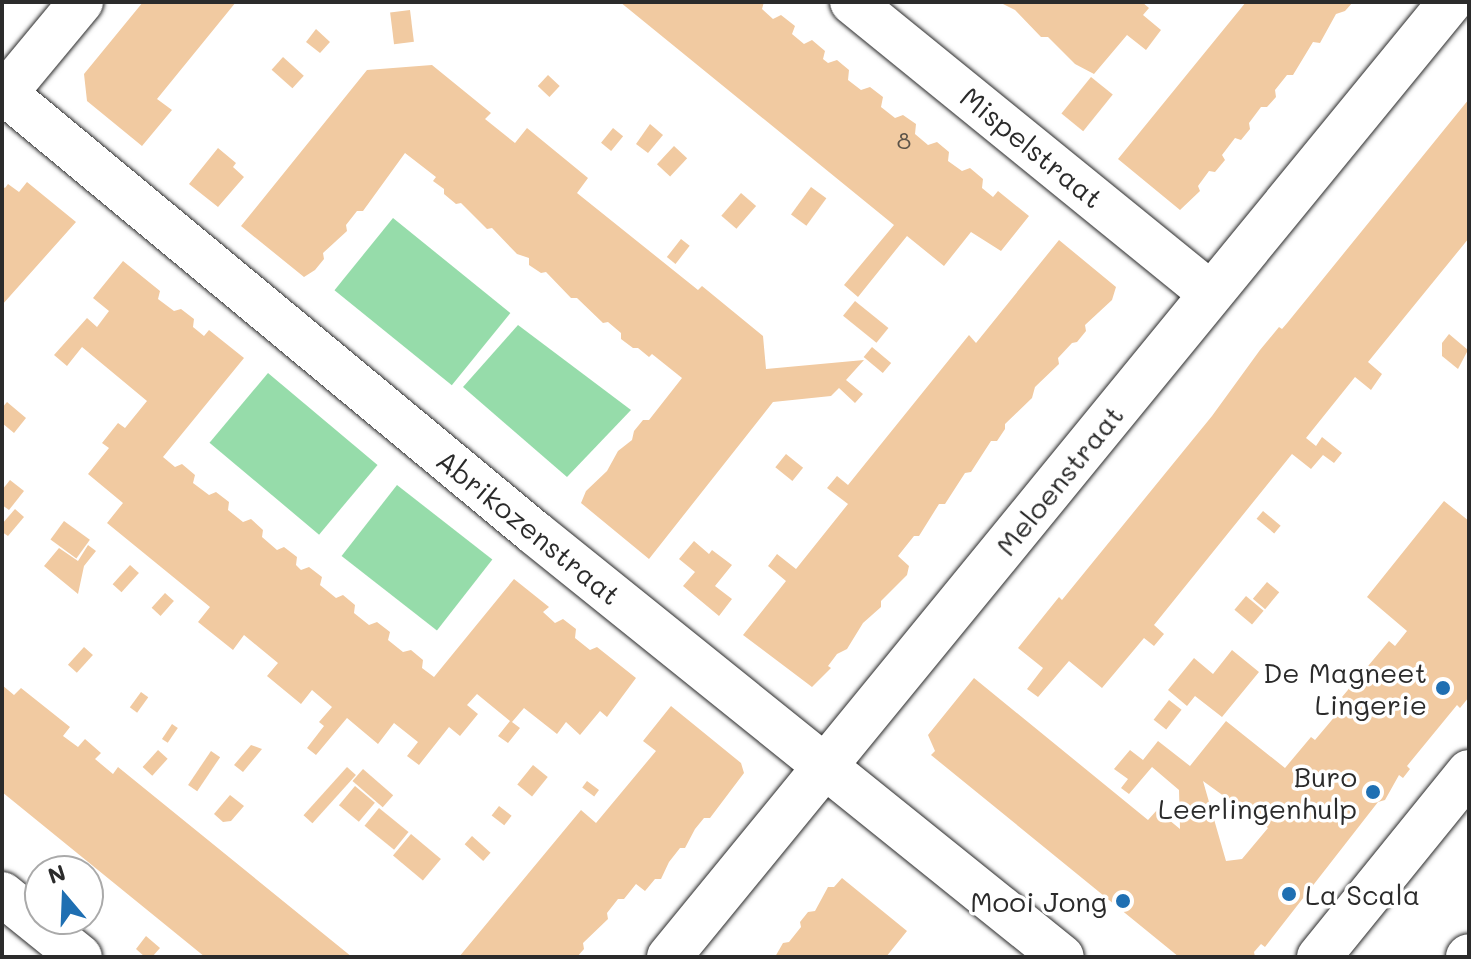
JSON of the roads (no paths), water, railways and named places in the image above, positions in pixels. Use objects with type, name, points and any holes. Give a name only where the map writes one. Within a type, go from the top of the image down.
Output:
[{"type":"street","points":[[3,94],[81,2]]},
{"type":"street","name":"Mispelstraat","points":[[852,2],[1210,293]]},
{"type":"street","name":"Meloenstraat","points":[[669,957],[827,768],[1210,293],[1450,2]]},
{"type":"street","name":"Abrikozenstraat","points":[[3,94],[535,533],[1062,957]]},
{"type":"street","points":[[1319,957],[1469,772]]},
{"type":"street","points":[[2,894],[80,957]]},
{"type":"place","name":"De Magneet Lingerie","points":[[1443,688]]},
{"type":"place","name":"Buro Leerlingenhulp","points":[[1373,792]]},
{"type":"place","name":"La Scala","points":[[1289,894]]},
{"type":"place","name":"Mooi Jong","points":[[1123,901]]}]
